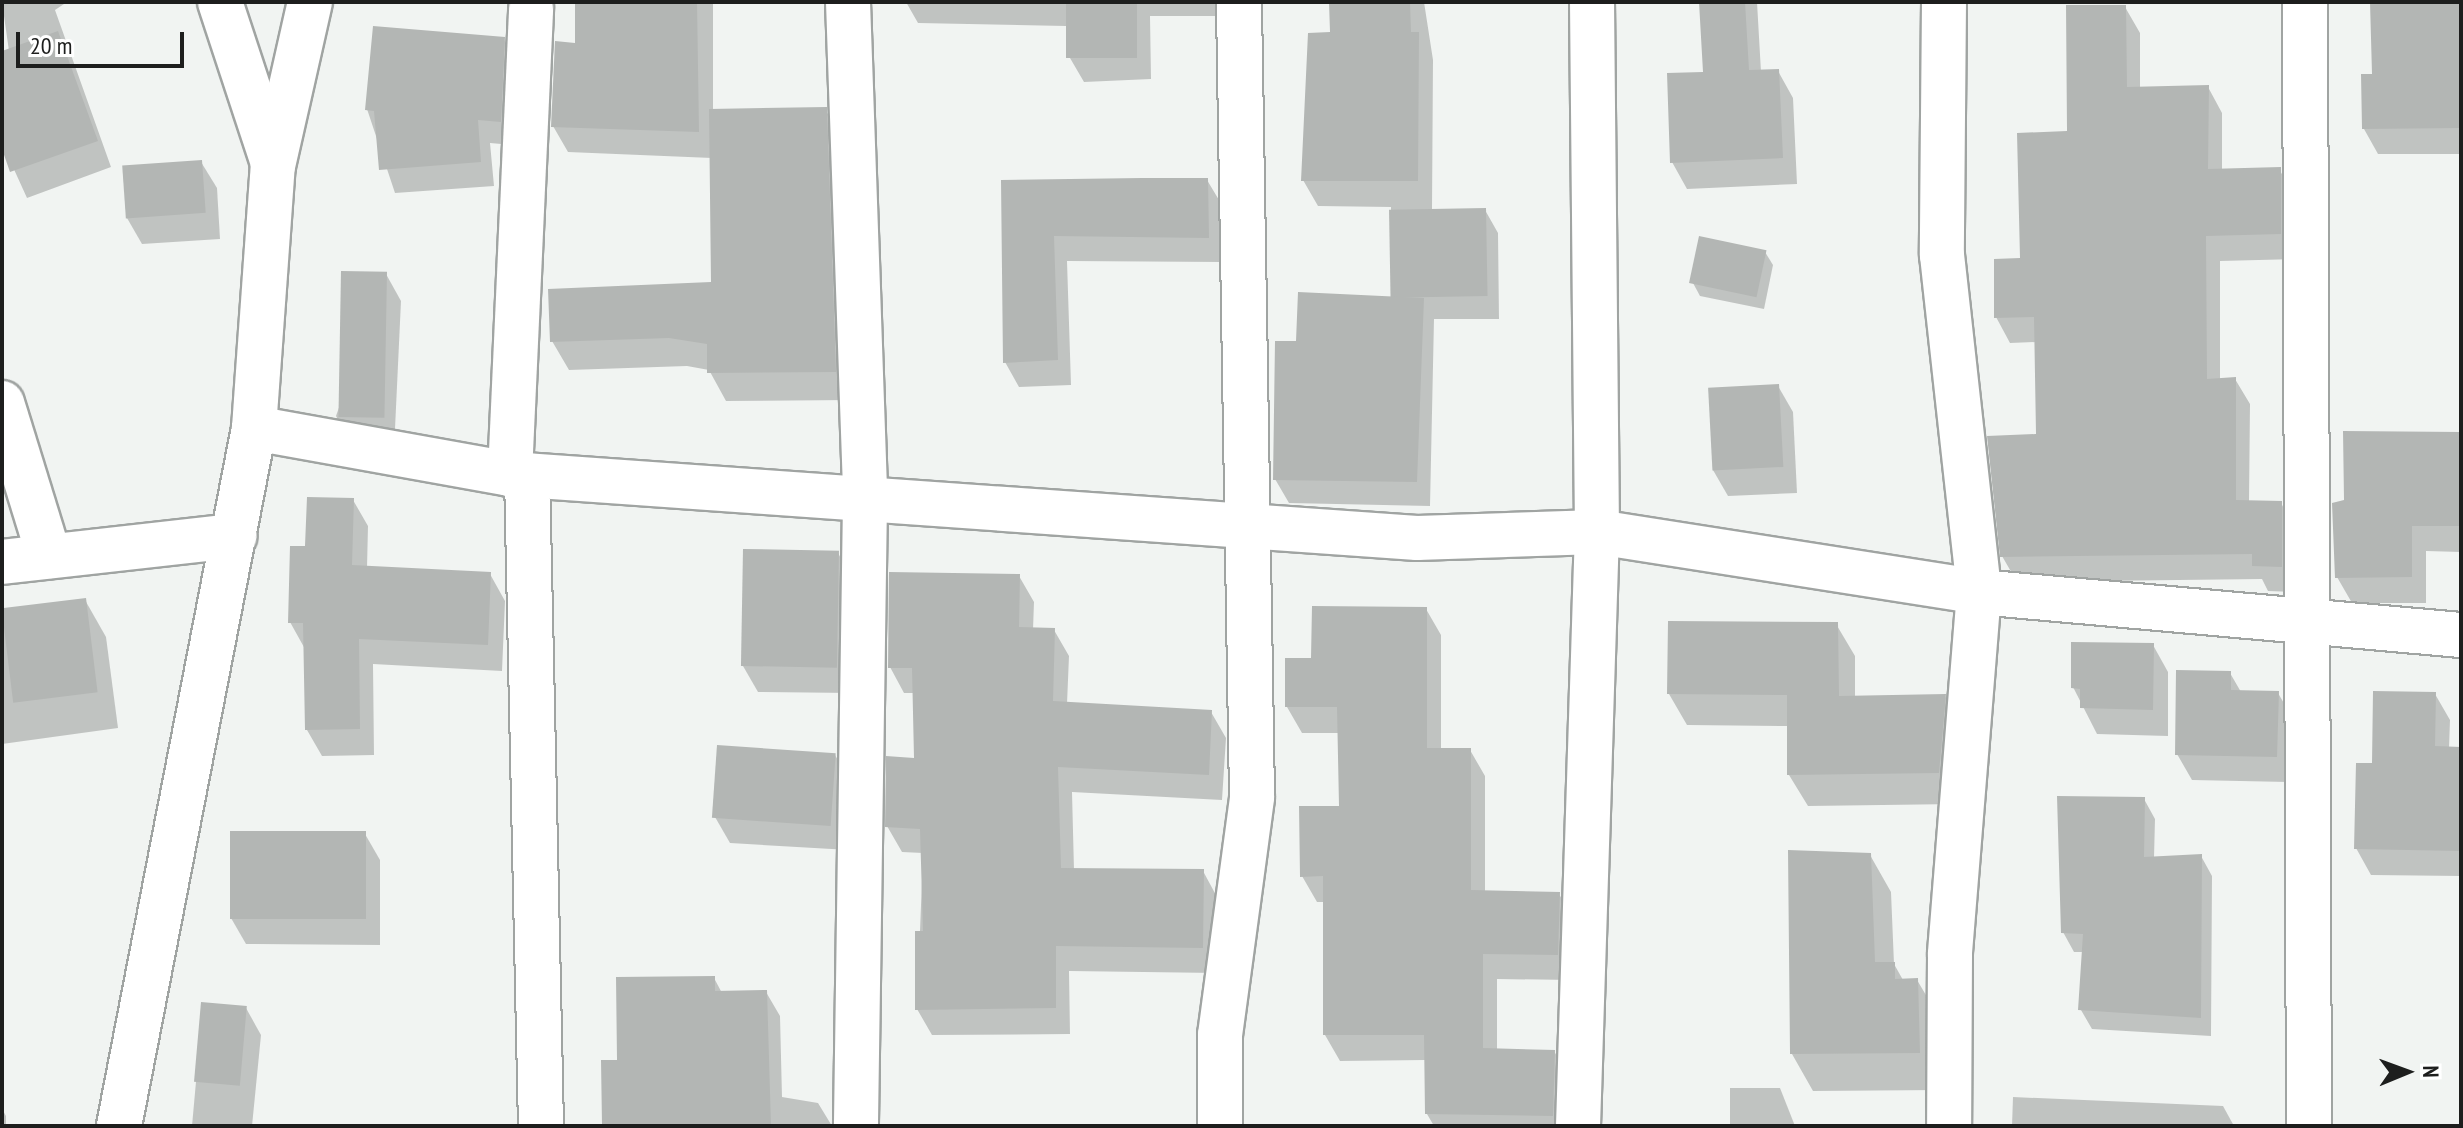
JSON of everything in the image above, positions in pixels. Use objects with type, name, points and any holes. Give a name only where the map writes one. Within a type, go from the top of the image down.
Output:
[{"type":"street","points":[[220,2],[273,166]]},
{"type":"street","points":[[119,1126],[254,428],[273,166],[310,2]]},
{"type":"street","points":[[848,2],[865,501],[856,1126]]},
{"type":"street","points":[[1220,1126],[1220,1035],[1252,797],[1245,524],[1239,2]]},
{"type":"street","points":[[1578,1126],[1597,532],[1592,2]]},
{"type":"street","points":[[1944,2],[1942,255],[1979,592],[1950,955],[1949,1126]]},
{"type":"street","points":[[2305,2],[2309,1126]]},
{"type":"street","points":[[531,8],[519,474],[541,1126]]},
{"type":"street","points":[[2,403],[49,556]]},
{"type":"street","points":[[254,428],[519,474],[865,501],[1245,524],[1417,538],[1597,532],[1979,592],[2305,625],[2461,635]]},
{"type":"street","points":[[2,562],[235,536]]},
{"type":"building","points":[[575,2],[697,2],[699,132],[551,127],[555,41],[575,43]]},
{"type":"building","points":[[1066,2],[1137,2],[1137,58],[1066,58]]},
{"type":"building","points":[[1329,2],[1410,2],[1411,32],[1419,32],[1418,181],[1301,181],[1308,33],[1330,32]]},
{"type":"building","points":[[1699,2],[1745,2],[1749,70],[1779,69],[1783,158],[1670,163],[1667,73],[1703,72]]},
{"type":"building","points":[[2370,2],[2461,2],[2461,128],[2362,129],[2361,74],[2372,74]]},
{"type":"building","points":[[2066,5],[2126,5],[2127,87],[2209,85],[2208,169],[2281,167],[2281,234],[2206,236],[2207,379],[2236,377],[2236,500],[2282,501],[2282,567],[2252,566],[2252,554],[2000,557],[1987,436],[2036,434],[2034,317],[1994,318],[1994,259],[2020,258],[2017,133],[2067,131]]},
{"type":"building","points":[[373,26],[505,37],[501,122],[478,120],[481,162],[379,170],[374,111],[365,110]]},
{"type":"building","points":[[58,31],[98,141],[10,172],[2,149],[2,51]]},
{"type":"building","points":[[827,107],[836,372],[707,373],[707,344],[669,338],[550,342],[548,289],[711,282],[709,109]]},
{"type":"building","points":[[202,160],[206,213],[126,218],[122,166]]},
{"type":"building","points":[[1208,178],[1209,238],[1054,236],[1058,360],[1003,363],[1001,180]]},
{"type":"building","points":[[1486,208],[1488,296],[1391,298],[1389,210]]},
{"type":"building","points":[[1699,236],[1766,250],[1757,297],[1689,283]]},
{"type":"building","points":[[341,271],[387,272],[384,418],[338,417]]},
{"type":"building","points":[[1298,292],[1424,298],[1417,482],[1273,480],[1275,341],[1296,341]]},
{"type":"building","points":[[1779,384],[1783,467],[1712,471],[1708,388]]},
{"type":"building","points":[[2343,431],[2461,432],[2461,526],[2412,526],[2412,577],[2335,578],[2332,503],[2344,500]]},
{"type":"building","points":[[307,497],[354,498],[352,565],[491,572],[488,645],[359,639],[360,729],[305,730],[303,623],[288,623],[290,546],[305,546]]},
{"type":"building","points":[[743,549],[839,551],[837,668],[741,666]]},
{"type":"building","points":[[889,572],[1020,574],[1019,627],[1055,628],[1053,701],[1212,710],[1209,775],[1058,767],[1061,868],[1204,869],[1203,948],[1056,946],[1056,1008],[915,1010],[915,931],[923,931],[920,829],[885,827],[886,756],[914,758],[912,668],[888,668]]},
{"type":"building","points":[[86,598],[98,692],[13,703],[2,608]]},
{"type":"building","points":[[1312,606],[1427,607],[1427,748],[1471,748],[1471,890],[1560,892],[1558,955],[1483,954],[1483,1048],[1555,1050],[1553,1116],[1425,1114],[1424,1035],[1323,1035],[1323,876],[1300,877],[1299,806],[1339,806],[1337,707],[1285,707],[1285,658],[1311,658]]},
{"type":"building","points":[[1668,621],[1838,622],[1839,696],[1946,694],[1939,773],[1787,775],[1787,695],[1667,694]]},
{"type":"building","points":[[2071,642],[2154,643],[2153,710],[2080,708],[2080,689],[2071,688]]},
{"type":"building","points":[[2176,670],[2231,671],[2231,690],[2279,691],[2277,757],[2175,755]]},
{"type":"building","points":[[2373,691],[2436,692],[2435,746],[2461,747],[2461,851],[2354,849],[2356,763],[2372,763]]},
{"type":"building","points":[[717,745],[836,753],[831,826],[712,818]]},
{"type":"building","points":[[2057,796],[2145,797],[2144,857],[2202,854],[2201,1018],[2078,1010],[2083,934],[2061,933]]},
{"type":"building","points":[[230,831],[366,831],[366,919],[230,919]]},
{"type":"building","points":[[1788,850],[1871,853],[1875,962],[1895,962],[1895,979],[1918,978],[1920,1053],[1790,1054]]},
{"type":"building","points":[[715,976],[715,991],[767,990],[771,1126],[602,1125],[601,1060],[617,1060],[616,977]]},
{"type":"building","points":[[201,1002],[247,1006],[240,1086],[194,1082]]}]
